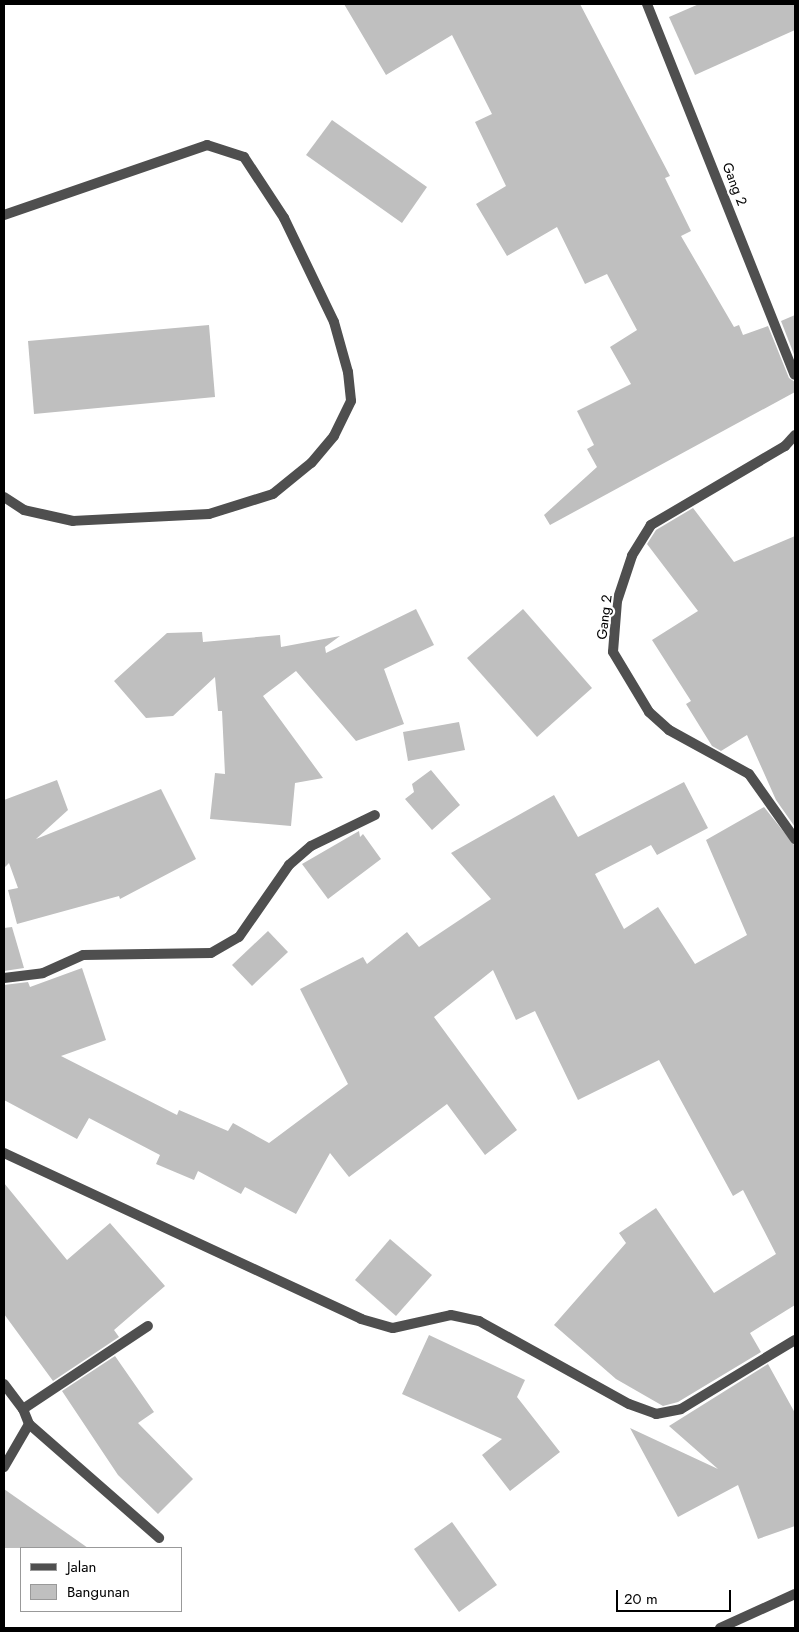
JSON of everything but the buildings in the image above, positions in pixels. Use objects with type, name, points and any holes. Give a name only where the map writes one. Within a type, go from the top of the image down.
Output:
[{"type":"street","name":"Gang 2","points":[[647,4],[795,375]]},
{"type":"street","points":[[4,215],[207,145],[244,157],[284,218],[334,322],[348,372],[351,400],[334,436],[311,463],[273,494],[209,514],[73,521],[24,510],[4,497]]},
{"type":"street","name":"Gang 2","points":[[795,435],[785,446],[651,525],[632,556],[617,601],[613,652],[649,712],[669,730],[749,774],[795,839]]},
{"type":"street","points":[[4,978],[42,973],[83,955],[211,953],[239,937],[289,865],[311,846],[375,814]]},
{"type":"street","points":[[4,1153],[361,1319],[393,1328],[451,1315],[479,1321],[630,1404],[656,1414],[681,1409],[795,1340]]},
{"type":"street","points":[[23,1409],[148,1326]]},
{"type":"street","points":[[4,1384],[23,1409],[29,1424],[159,1538]]},
{"type":"street","points":[[4,1468],[29,1424]]},
{"type":"street","points":[[720,1628],[795,1594]]}]
